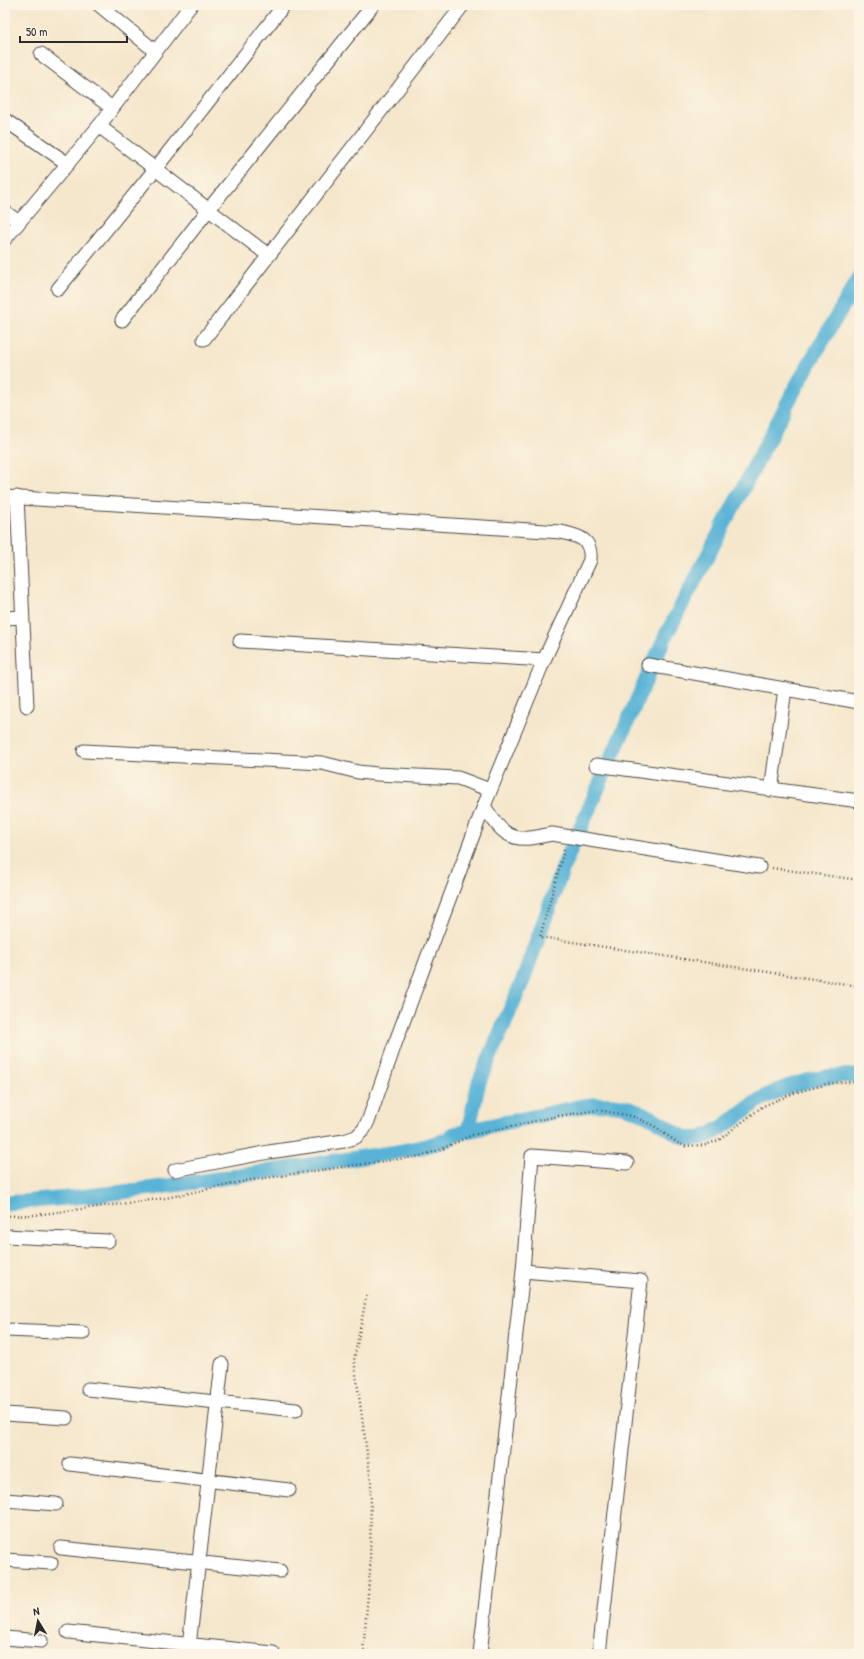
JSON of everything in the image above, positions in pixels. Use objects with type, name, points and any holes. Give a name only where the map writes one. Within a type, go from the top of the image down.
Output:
[{"type":"street","points":[[99,5],[156,51]]},
{"type":"street","points":[[5,239],[99,126],[191,5]]},
{"type":"street","points":[[58,289],[156,168],[284,5]]},
{"type":"street","points":[[122,320],[373,5]]},
{"type":"street","points":[[204,339],[460,6]]},
{"type":"street","points":[[41,54],[112,108]]},
{"type":"street","points":[[5,120],[68,164]]},
{"type":"street","points":[[99,126],[268,255]]},
{"type":"street","points":[[5,212],[19,222]]},
{"type":"street","points":[[27,706],[22,617],[11,497],[561,532],[584,540],[589,546],[591,552],[590,560],[544,660],[490,790],[399,1033],[369,1119],[364,1129],[356,1137],[344,1141],[269,1152],[175,1170]]},
{"type":"street","points":[[5,618],[22,617]]},
{"type":"street","points":[[240,641],[544,660]]},
{"type":"street","points":[[648,665],[859,702]]},
{"type":"street","points":[[771,790],[785,689]]},
{"type":"street","points":[[84,751],[322,763],[358,772],[458,778],[490,790]]},
{"type":"street","points":[[596,765],[859,801]]},
{"type":"street","points":[[484,806],[500,829],[505,833],[523,838],[552,834],[568,838],[759,867]]},
{"type":"street","points":[[480,1654],[523,1271],[532,1156],[627,1163]]},
{"type":"street","points":[[5,1236],[108,1241]]},
{"type":"street","points":[[523,1271],[641,1280],[598,1654]]},
{"type":"street","points":[[5,1330],[83,1333]]},
{"type":"street","points":[[189,1649],[222,1364]]},
{"type":"street","points":[[88,1389],[296,1410]]},
{"type":"street","points":[[5,1414],[66,1418]]},
{"type":"street","points":[[70,1464],[289,1490]]},
{"type":"street","points":[[5,1500],[56,1504]]},
{"type":"street","points":[[62,1548],[280,1571]]},
{"type":"street","points":[[5,1560],[51,1563]]},
{"type":"street","points":[[68,1632],[189,1649],[273,1653]]},
{"type":"street","points":[[5,1638],[41,1641]]},
{"type":"path","points":[[568,838],[540,937],[859,986]]},
{"type":"path","points":[[759,867],[859,880]]},
{"type":"path","points":[[5,1216],[43,1214],[166,1198],[251,1180],[420,1156],[440,1150],[472,1135],[558,1116],[598,1110],[632,1116],[654,1126],[678,1143],[685,1146],[705,1145],[724,1136],[764,1106],[794,1093],[826,1084],[859,1082]]},
{"type":"path","points":[[363,1654],[370,1570],[371,1482],[354,1360],[367,1293]]},
{"type":"waterway","points":[[468,1131],[479,1082],[523,980],[564,865],[665,637],[797,385],[859,278]]},
{"type":"waterway","points":[[5,1203],[102,1194],[198,1182],[391,1153],[447,1140],[454,1134],[572,1108],[602,1104],[627,1107],[652,1118],[674,1132],[693,1139],[713,1133],[755,1103],[791,1086],[819,1078],[833,1076],[859,1076]]}]
